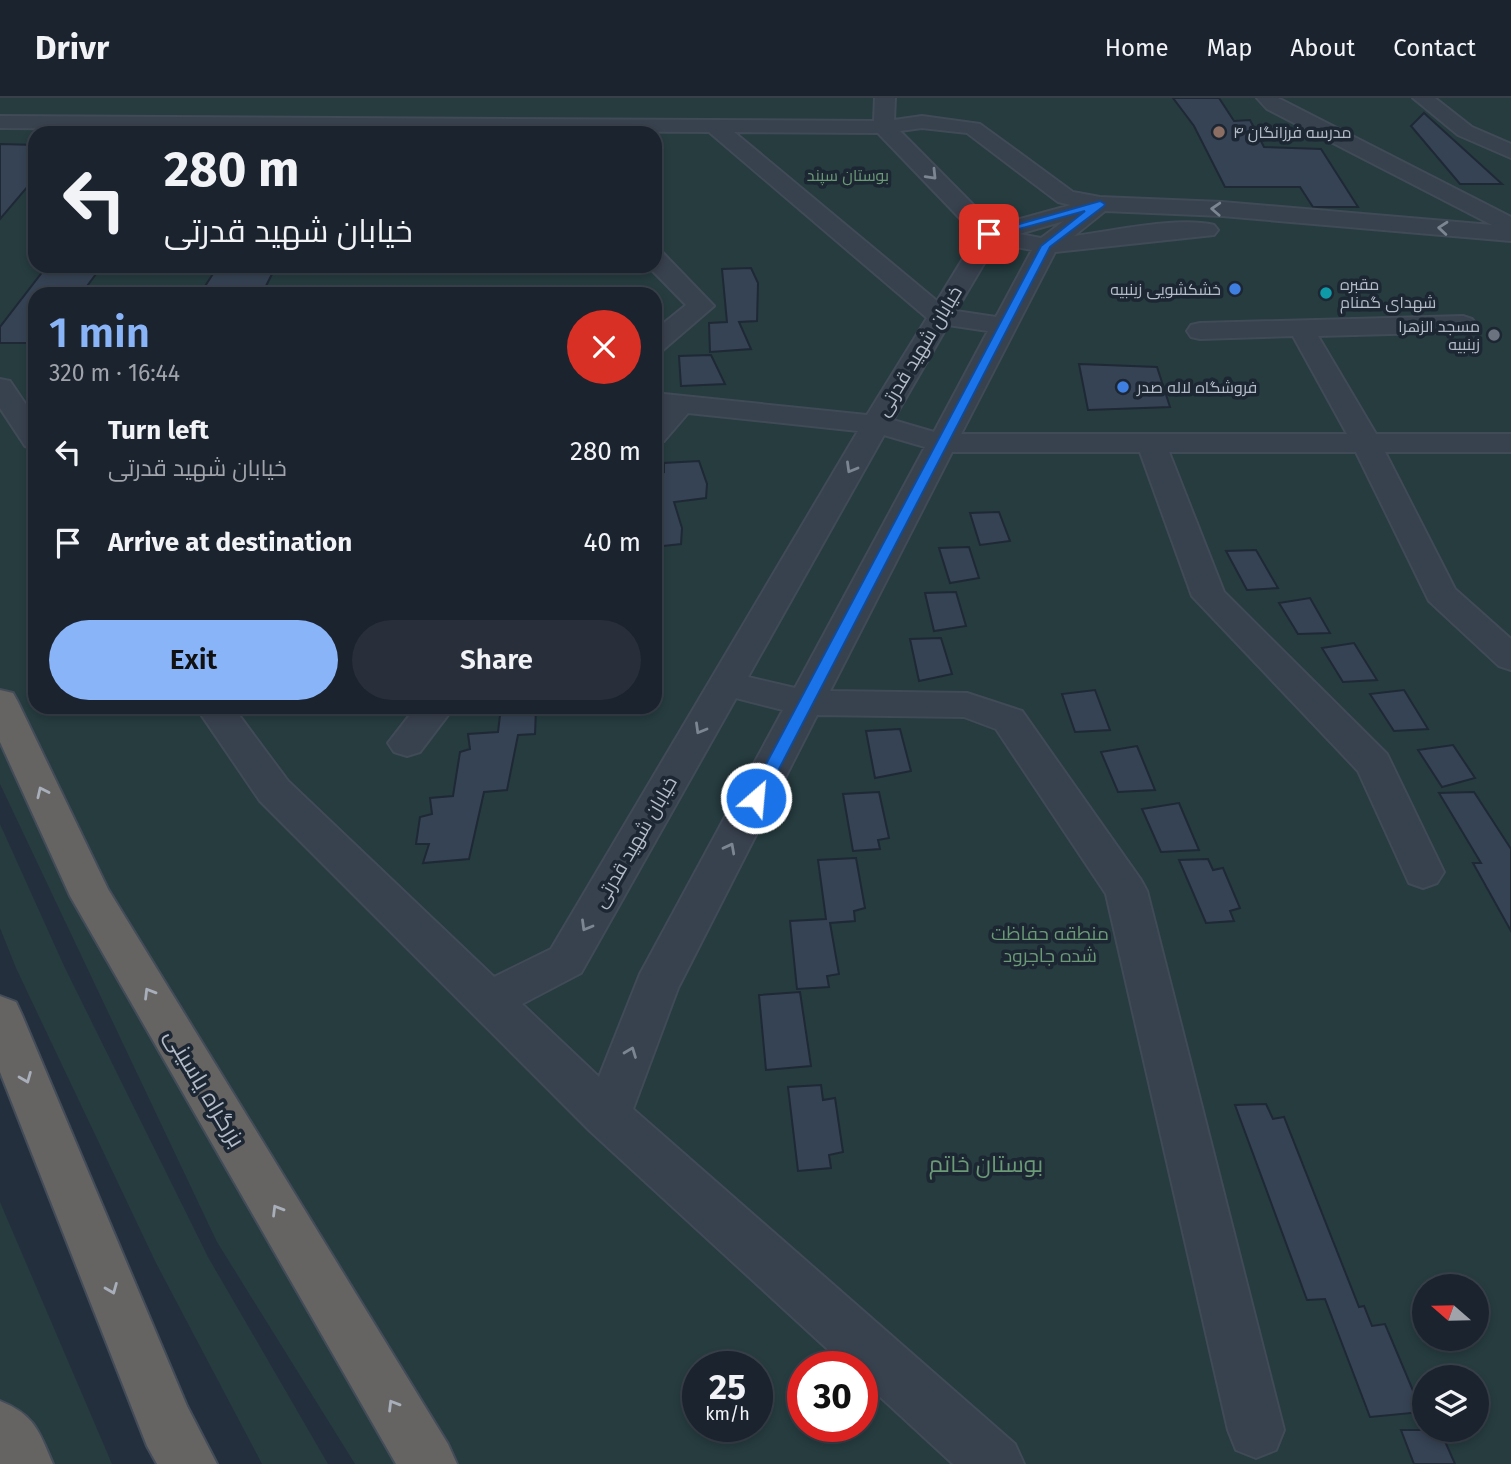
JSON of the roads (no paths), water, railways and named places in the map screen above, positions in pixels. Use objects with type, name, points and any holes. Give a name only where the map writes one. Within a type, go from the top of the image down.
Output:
[{"type":"highway","name":"بزرگراه یاسینی","points":[[0,702],[91,896],[428,1464]]},
{"type":"highway","points":[[0,1015],[167,1426],[188,1464]]},
{"type":"highway","points":[[0,1429],[16,1445],[24,1464]]},
{"type":"street","points":[[885,98],[884,127],[989,234],[1045,246],[1183,230],[1241,231],[1511,255]]},
{"type":"street","points":[[914,98],[922,122]]},
{"type":"street","points":[[1267,98],[1274,105],[1511,226]]},
{"type":"street","points":[[1423,98],[1465,131],[1511,152]]},
{"type":"street","points":[[0,122],[56,113],[483,118],[597,126]]},
{"type":"street","points":[[662,128],[714,125],[884,127],[922,122],[973,128],[1066,197],[1100,204],[1183,230]]},
{"type":"street","points":[[714,125],[940,316],[1004,326]]},
{"type":"street","points":[[989,234],[1100,204],[1222,209],[1511,234]]},
{"type":"street","points":[[607,1116],[656,987],[1045,246],[1100,204]]},
{"type":"street","name":"خیابان شهید قدرتی","points":[[488,1001],[566,961],[876,424],[989,234]]},
{"type":"street","points":[[662,266],[701,306],[662,338]]},
{"type":"street","points":[[1200,331],[1463,324]]},
{"type":"street","points":[[1301,328],[1366,443],[1441,594],[1511,658]]},
{"type":"street","points":[[0,387],[28,429]]},
{"type":"street","points":[[667,403],[876,424],[942,443],[1511,443]]},
{"type":"street","points":[[1151,443],[1209,596],[1374,764],[1423,872]]},
{"type":"street","points":[[726,684],[805,703],[967,705],[1009,720],[1126,891],[1256,1430]]},
{"type":"street","points":[[219,714],[274,792],[488,1001],[607,1116],[995,1464]]},
{"type":"street","points":[[407,743],[430,714]]},
{"type":"place","name":"مدرسه فرزانگان ۴","points":[[1219,132]]},
{"type":"place","name":"خشکشویی زینبیه","points":[[1235,289]]},
{"type":"place","name":"مقبره شهدای گمنام","points":[[1326,293]]},
{"type":"place","name":"مسجد الزهرا زینبیه","points":[[1494,335]]},
{"type":"place","name":"فروشگاه لاله صدر","points":[[1123,387]]},
{"type":"park label","name":"بوستان سپند","points":[[848,175]]},
{"type":"park label","name":"منطقه حفاظت شده جاجرود","points":[[1050,944]]},
{"type":"park label","name":"بوستان خاتم","points":[[986,1164]]}]
